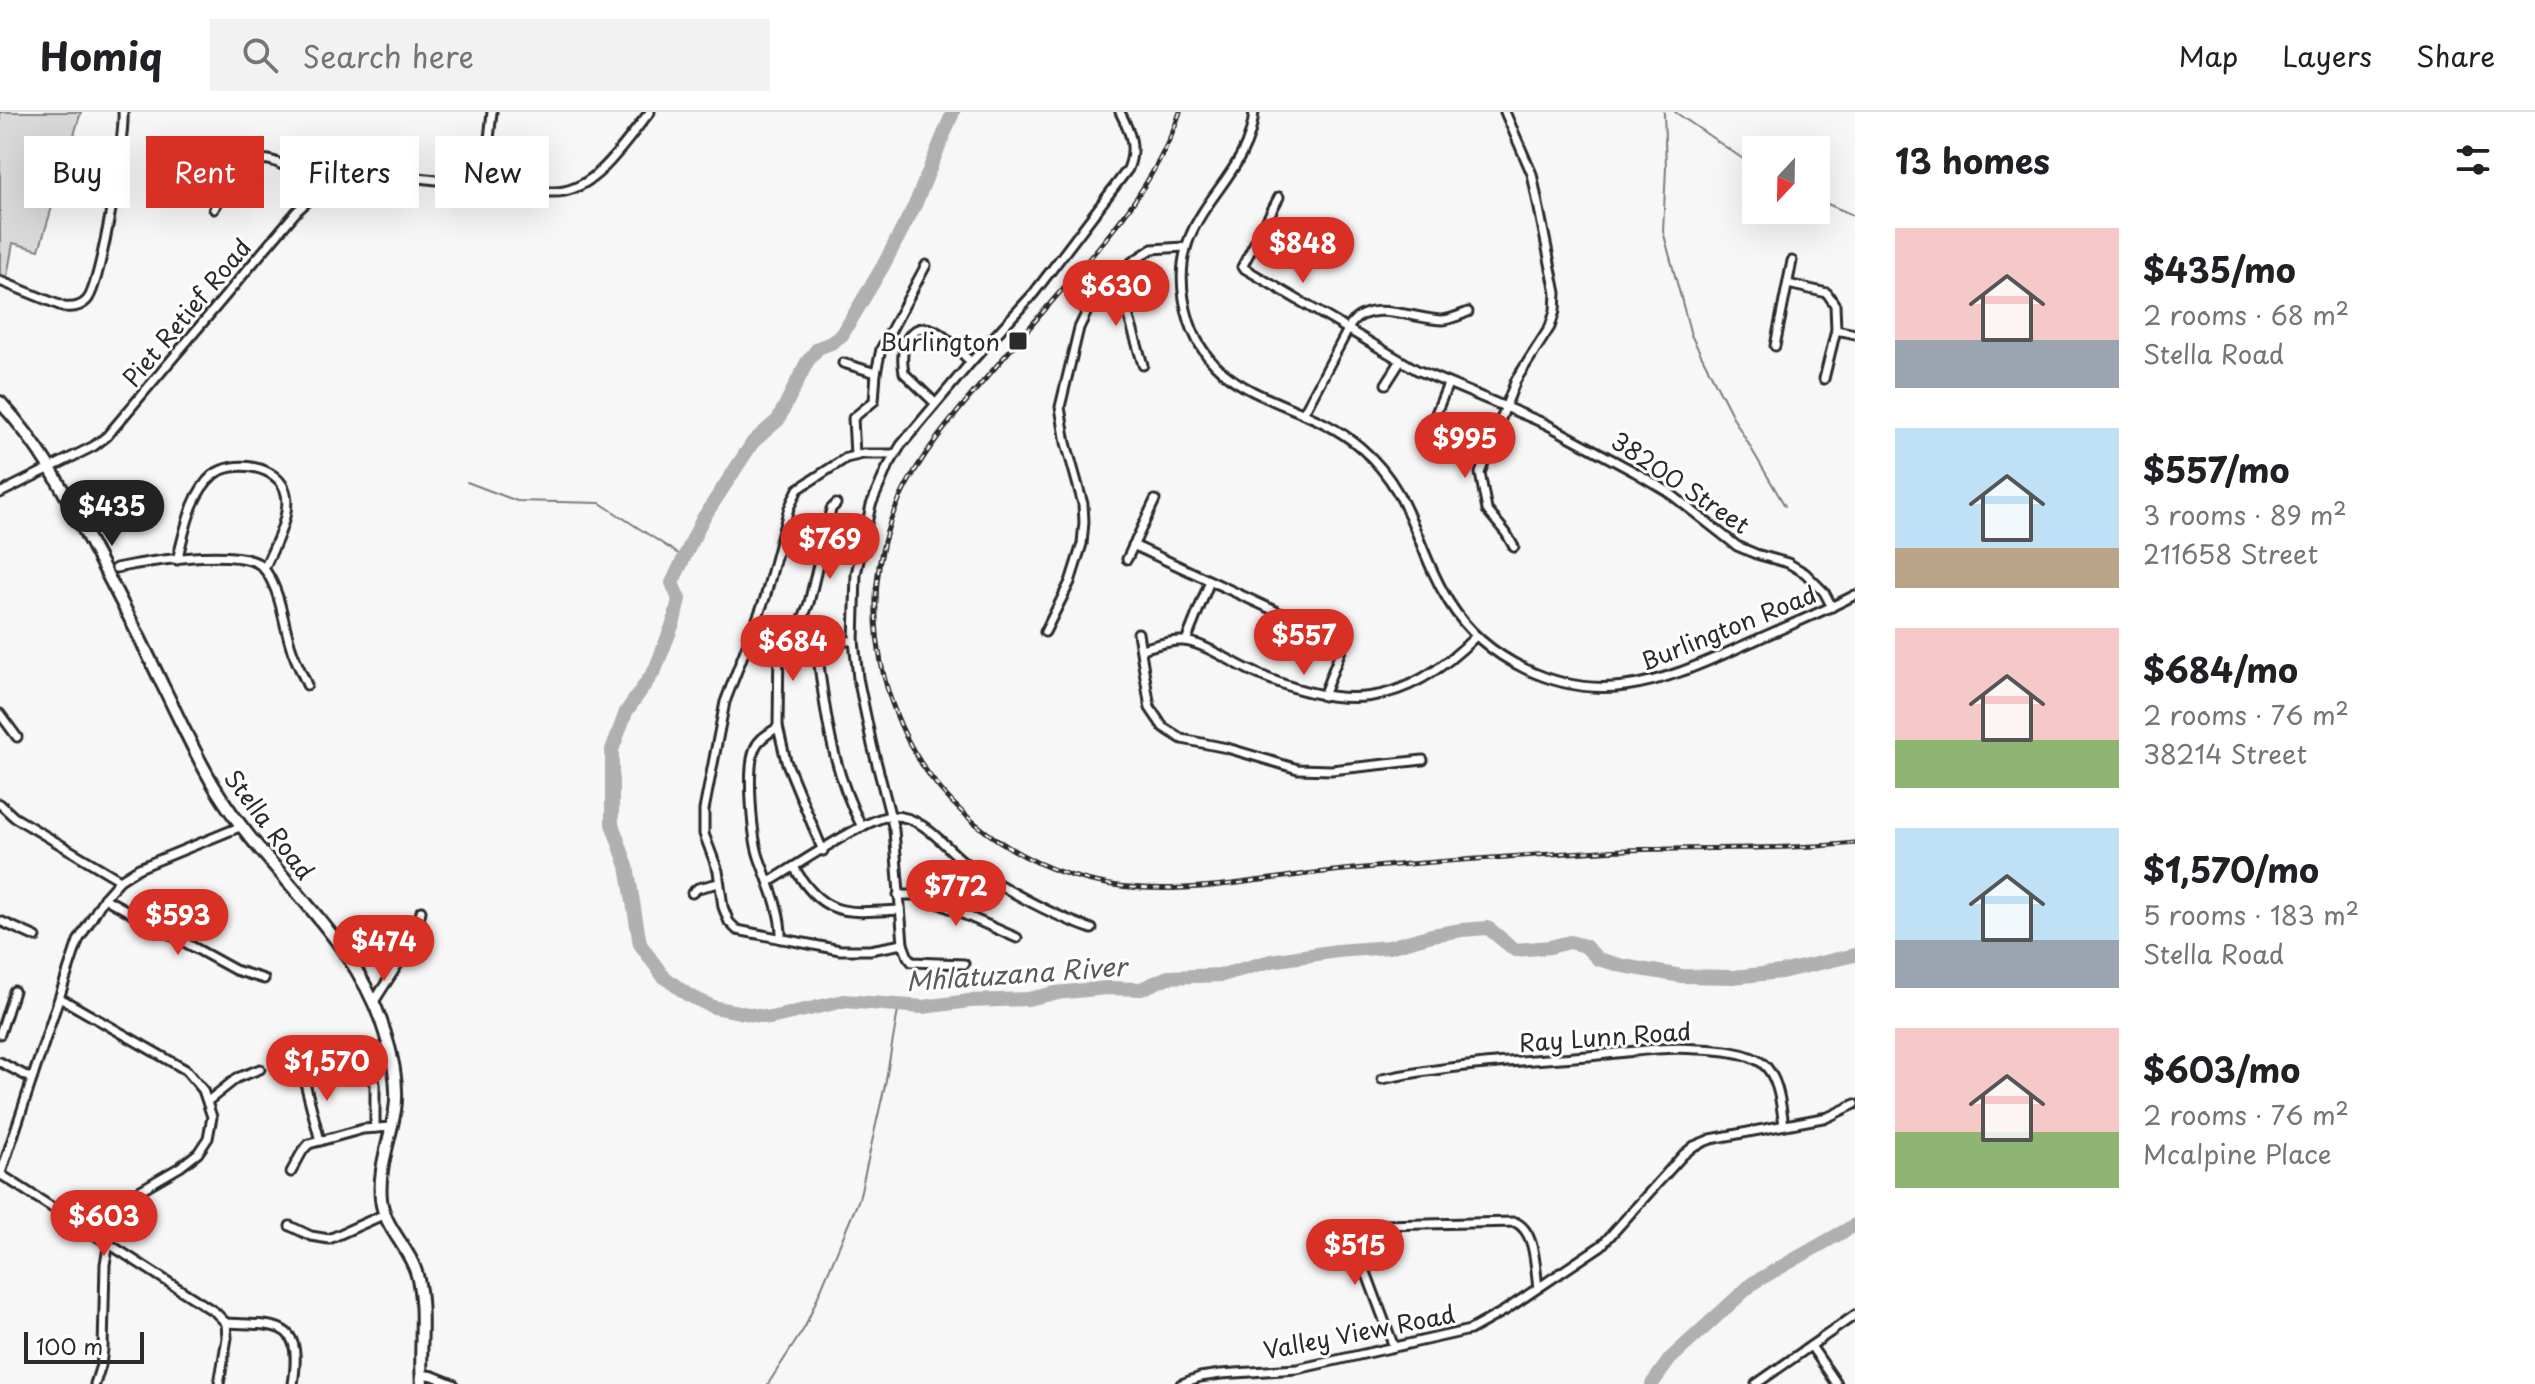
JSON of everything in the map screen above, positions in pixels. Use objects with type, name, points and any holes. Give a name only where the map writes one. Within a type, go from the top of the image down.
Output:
[{"type":"main road","name":"Stella Road","points":[[0,402],[51,466],[203,768],[242,826],[342,949],[374,1002],[395,1072],[396,1103],[381,1181],[385,1214],[417,1275],[421,1379]]},
{"type":"street","points":[[0,281],[64,307],[84,303],[93,290],[122,142],[123,112]]},
{"type":"street","points":[[489,136],[492,112]]},
{"type":"street","name":"Piet Retief Road","points":[[549,192],[573,190],[603,168],[650,112]]},
{"type":"street","points":[[964,964],[912,962],[903,944],[891,815],[866,715],[854,641],[854,597],[861,542],[871,505],[895,454],[935,403],[1034,293],[1128,169],[1132,159],[1132,139],[1120,112]]},
{"type":"street","points":[[1505,112],[1532,174],[1556,293],[1550,327],[1516,380],[1480,473],[1487,510],[1514,547]]},
{"type":"street","name":"Burlington Road","points":[[1253,115],[1243,151],[1202,211],[1184,247],[1182,278],[1186,313],[1203,349],[1233,381],[1348,437],[1374,459],[1411,515],[1435,579],[1457,615],[1476,636],[1503,657],[1538,675],[1577,685],[1624,687],[1656,680],[1701,664],[1855,595]]},
{"type":"street","points":[[214,209],[237,173],[249,164],[263,159],[280,161]]},
{"type":"street","name":"38200 Street","points":[[1279,197],[1242,267],[1400,362],[1570,436],[1635,472],[1667,491],[1737,546],[1796,567],[1824,592],[1832,607]]},
{"type":"street","name":"Piet Retief Road","points":[[0,493],[94,446],[107,436],[300,208]]},
{"type":"street","points":[[1045,632],[1070,582],[1082,544],[1083,504],[1066,443],[1061,399],[1069,377],[1075,340],[1093,299],[1132,262],[1152,249],[1184,247]]},
{"type":"street","points":[[1775,346],[1792,261]]},
{"type":"street","points":[[855,455],[853,418],[874,401],[881,349],[926,265]]},
{"type":"street","points":[[1111,281],[1125,304],[1143,365]]},
{"type":"street","points":[[1788,284],[1827,293],[1835,305],[1836,330],[1824,379]]},
{"type":"street","points":[[1303,414],[1348,330],[1361,315],[1376,311],[1448,320],[1468,312]]},
{"type":"street","points":[[935,403],[904,373],[904,346],[914,331],[922,327],[933,329],[971,362]]},
{"type":"street","points":[[1836,330],[1855,334]]},
{"type":"street","points":[[1386,384],[1400,362]]},
{"type":"street","points":[[843,363],[876,373]]},
{"type":"street","points":[[1432,423],[1448,384]]},
{"type":"street","points":[[895,454],[855,455],[795,493],[779,539],[765,598],[725,702],[704,810],[704,834],[718,871],[723,907],[732,926],[742,932],[857,951],[903,944]]},
{"type":"street","points":[[177,560],[191,512],[210,479],[218,472],[253,466],[280,481],[286,494],[283,526],[264,569]]},
{"type":"street","points":[[1127,559],[1155,500]]},
{"type":"street","points":[[795,639],[809,603],[832,505],[836,504]]},
{"type":"street","points":[[1133,545],[1286,616]]},
{"type":"street","points":[[116,568],[228,557],[253,561],[264,569],[281,606],[292,652],[307,685]]},
{"type":"street","points":[[1186,641],[1210,581]]},
{"type":"street","points":[[1138,633],[1150,708],[1163,727],[1182,739],[1227,748],[1298,769],[1347,769],[1423,760]]},
{"type":"street","points":[[750,635],[854,641]]},
{"type":"street","points":[[1141,649],[1186,641],[1290,688],[1323,696],[1371,697],[1405,688],[1427,677],[1476,636]]},
{"type":"street","points":[[779,639],[778,727],[786,761],[823,851]]},
{"type":"street","points":[[1323,696],[1345,640]]},
{"type":"street","points":[[816,641],[833,753],[862,827]]},
{"type":"street","points":[[0,715],[17,737]]},
{"type":"street","points":[[778,727],[758,742],[752,764],[753,828],[781,924],[781,939]]},
{"type":"street","points":[[0,804],[14,817],[120,880]]},
{"type":"street","points":[[769,882],[862,827],[891,815],[920,824],[959,859],[1003,886],[1065,919],[1092,929]]},
{"type":"street","points":[[242,826],[139,868],[120,880],[104,898],[82,931],[0,1175],[215,1312],[226,1323],[272,1327],[286,1332],[296,1347],[293,1384]]},
{"type":"street","points":[[794,867],[810,893],[838,908],[865,912],[900,910]]},
{"type":"street","points":[[692,893],[698,888],[719,883]]},
{"type":"street","points":[[898,895],[920,895],[1017,938]]},
{"type":"street","points":[[104,898],[235,970],[264,979]]},
{"type":"street","points":[[374,1002],[412,940],[421,911]]},
{"type":"street","points":[[0,921],[14,930],[36,937]]},
{"type":"street","points":[[0,1034],[14,991]]},
{"type":"street","points":[[60,998],[186,1070],[199,1082],[212,1117],[208,1138],[201,1149],[190,1160],[132,1195],[120,1212],[109,1243],[104,1279],[103,1349],[95,1384]]},
{"type":"street","name":"Ray Lunn Road","points":[[1382,1079],[1507,1062],[1669,1049],[1717,1050],[1755,1059],[1768,1068],[1777,1089],[1784,1125]]},
{"type":"street","points":[[0,1062],[32,1079]]},
{"type":"street","points":[[306,1067],[305,1083],[320,1141]]},
{"type":"street","points":[[357,1067],[375,1083],[375,1128]]},
{"type":"street","points":[[208,1101],[237,1078],[260,1069]]},
{"type":"street","name":"Valley View Road","points":[[1181,1384],[1221,1374],[1297,1369],[1470,1330],[1602,1245],[1694,1146],[1711,1139],[1828,1117],[1855,1104]]},
{"type":"street","points":[[291,1172],[306,1146],[363,1129],[391,1127]]},
{"type":"street","points":[[290,1226],[311,1236],[329,1239],[385,1214]]},
{"type":"street","points":[[1394,1347],[1357,1248],[1357,1236],[1361,1231],[1381,1225],[1515,1222],[1528,1233],[1538,1288]]},
{"type":"street","points":[[1756,1384],[1855,1315]]},
{"type":"street","points":[[219,1384],[227,1338],[226,1323]]},
{"type":"street","points":[[1811,1346],[1837,1384]]},
{"type":"street","points":[[421,1379],[433,1376],[453,1384]]},
{"type":"shaded area","points":[[0,112],[81,112],[74,136],[24,136],[24,208],[52,208],[39,250],[13,243],[7,277],[0,274]]},
{"type":"waterway","name":"Mhlatuzana River","points":[[953,112],[915,205],[842,335],[818,348],[807,362],[778,420],[753,442],[702,520],[672,583],[679,599],[655,670],[626,712],[612,750],[612,824],[627,866],[640,944],[663,976],[688,995],[713,1007],[770,1018],[844,1001],[923,1007],[969,1001],[1028,999],[1107,988],[1141,989],[1168,977],[1222,975],[1271,961],[1389,947],[1432,935],[1488,928],[1515,950],[1570,942],[1585,946],[1598,959],[1682,976],[1733,977],[1781,972],[1855,955]]},
{"type":"waterway","points":[[1664,112],[1666,167],[1663,231],[1691,335],[1735,421],[1785,506]]},
{"type":"waterway","points":[[1675,112],[1742,158]]},
{"type":"waterway","points":[[1830,205],[1855,216]]},
{"type":"waterway","points":[[467,482],[517,501],[600,503],[683,557]]},
{"type":"waterway","points":[[768,1384],[805,1327],[859,1199],[885,1085],[899,1005]]},
{"type":"waterway","name":"Mhlatuzana River","points":[[1652,1384],[1670,1359],[1753,1283],[1855,1225]]},
{"type":"railway","points":[[1180,112],[1158,162],[1129,208],[938,437],[906,486],[890,522],[878,573],[876,599],[876,626],[884,677],[901,726],[919,760],[942,791],[969,818],[999,841],[1032,860],[1104,884],[1142,888],[1207,886],[1363,868],[1569,853],[1855,843]]},
{"type":"place","name":"Burlington","points":[[1018,341]]}]
